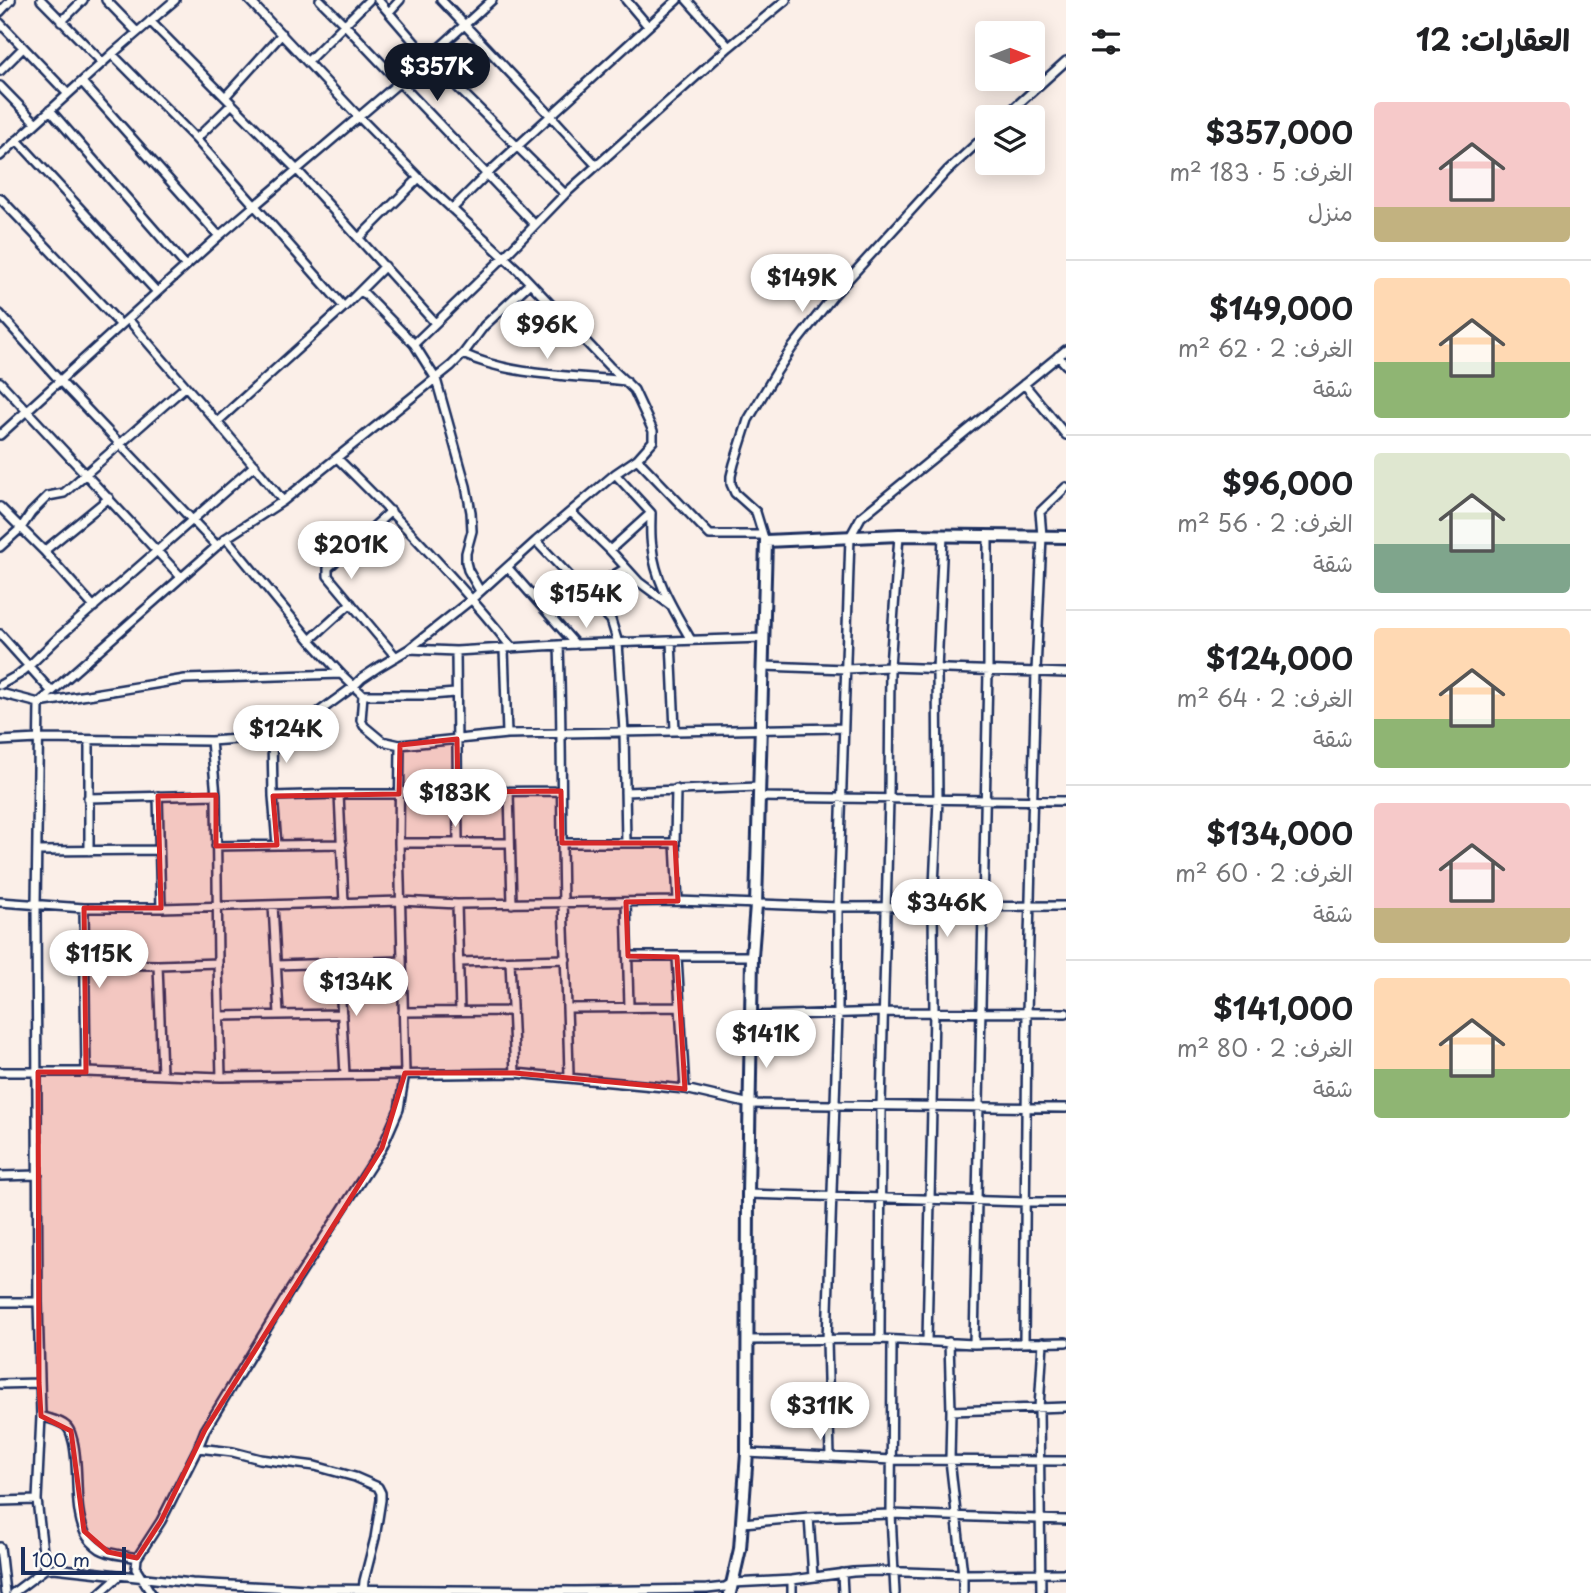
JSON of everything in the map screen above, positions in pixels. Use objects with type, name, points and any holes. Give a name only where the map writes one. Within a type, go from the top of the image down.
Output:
[{"type":"street","points":[[0,12],[11,0]]},
{"type":"street","points":[[41,0],[103,63]]},
{"type":"street","points":[[61,22],[83,0]]},
{"type":"street","points":[[106,0],[137,32]]},
{"type":"street","points":[[0,741],[211,741],[263,737],[301,725],[362,678],[409,649],[472,599],[536,541],[615,474],[637,459],[653,441],[653,431],[640,401],[626,382],[505,257],[419,178],[249,0]]},
{"type":"street","points":[[320,0],[535,225]]},
{"type":"street","points":[[307,61],[369,0]]},
{"type":"street","points":[[378,0],[428,58],[565,194]]},
{"type":"street","points":[[388,12],[400,0]]},
{"type":"street","points":[[441,0],[596,165]]},
{"type":"street","points":[[0,435],[219,236],[492,0]]},
{"type":"street","points":[[626,0],[648,26]]},
{"type":"street","points":[[452,209],[677,0]]},
{"type":"street","points":[[687,0],[729,47]]},
{"type":"street","points":[[414,344],[596,165],[786,0]]},
{"type":"street","points":[[2,151],[150,22],[169,2]]},
{"type":"street","points":[[150,22],[298,170],[435,323]]},
{"type":"street","points":[[0,23],[68,94]]},
{"type":"street","points":[[225,97],[282,34]]},
{"type":"street","points":[[0,71],[23,48]]},
{"type":"street","points":[[112,54],[195,139],[344,307]]},
{"type":"street","points":[[1017,105],[1066,61]]},
{"type":"street","points":[[82,82],[219,236]]},
{"type":"street","points":[[0,86],[36,123]]},
{"type":"street","points":[[195,139],[232,104]]},
{"type":"street","points":[[50,110],[186,266]]},
{"type":"street","points":[[17,140],[157,292]]},
{"type":"street","points":[[731,1588],[740,1549],[747,1453],[752,956],[764,666],[764,538],[756,512],[734,492],[731,484],[734,464],[748,420],[777,371],[833,296],[941,177],[975,145]]},
{"type":"street","points":[[359,238],[419,178]]},
{"type":"street","points":[[0,198],[121,325]]},
{"type":"street","points":[[217,422],[344,307],[385,266]]},
{"type":"street","points":[[45,1569],[37,1500],[41,1416],[36,904],[38,703],[226,538],[283,501],[436,379],[463,354],[484,326],[530,284]]},
{"type":"street","points":[[361,290],[414,344],[436,379],[471,512],[472,531],[466,562],[480,591]]},
{"type":"street","points":[[0,314],[216,547]]},
{"type":"street","points":[[128,319],[283,501]]},
{"type":"street","points":[[830,1457],[827,1340],[850,537],[860,517],[1066,350]]},
{"type":"street","points":[[463,354],[510,370],[626,382]]},
{"type":"street","points":[[1059,356],[1066,365]]},
{"type":"street","points":[[0,382],[181,577]]},
{"type":"street","points":[[1024,384],[1066,435]]},
{"type":"street","points":[[0,547],[21,528],[48,496],[64,492],[185,387]]},
{"type":"street","points":[[337,458],[391,511],[472,599],[508,648],[507,734]]},
{"type":"street","points":[[637,459],[710,535],[764,538],[1066,537]]},
{"type":"street","points":[[0,685],[29,666],[255,465]]},
{"type":"street","points":[[615,474],[651,513],[652,547],[658,576],[691,640]]},
{"type":"street","points":[[1024,1342],[1027,1013],[1042,536],[1040,512],[1066,487]]},
{"type":"street","points":[[44,551],[109,498]]},
{"type":"street","points":[[0,507],[94,607]]},
{"type":"street","points":[[391,511],[328,568],[328,576],[396,657]]},
{"type":"street","points":[[571,512],[639,582],[671,605]]},
{"type":"street","points":[[610,550],[651,513]]},
{"type":"street","points":[[880,1339],[881,1105],[890,667],[899,536]]},
{"type":"street","points":[[927,1342],[934,1012],[933,908],[938,800],[937,670],[943,536]]},
{"type":"street","points":[[974,1343],[986,801],[988,536]]},
{"type":"street","points":[[226,538],[310,640],[363,695],[456,693]]},
{"type":"street","points":[[536,541],[611,620],[618,643],[624,731],[626,843]]},
{"type":"street","points":[[508,568],[575,644]]},
{"type":"street","points":[[585,592],[626,568]]},
{"type":"street","points":[[543,608],[574,582]]},
{"type":"street","points":[[310,640],[351,603]]},
{"type":"street","points":[[0,634],[51,691]]},
{"type":"street","points":[[409,649],[456,651],[764,638]]},
{"type":"street","points":[[671,640],[675,730]]},
{"type":"street","points":[[559,645],[569,1078]]},
{"type":"street","points":[[456,651],[458,843]]},
{"type":"street","points":[[764,666],[1066,673]]},
{"type":"street","points":[[0,693],[38,703],[185,679],[341,674]]},
{"type":"street","points":[[363,695],[360,720],[364,726],[382,741],[400,745],[507,734],[843,728]]},
{"type":"street","points":[[272,735],[277,845]]},
{"type":"street","points":[[89,741],[89,851]]},
{"type":"street","points":[[211,741],[216,795],[221,1077]]},
{"type":"street","points":[[151,1593],[136,1569],[137,1558],[161,1521],[205,1430],[289,1292],[382,1148],[398,1109],[405,1073],[400,745]]},
{"type":"street","points":[[625,792],[676,789],[841,798],[1066,801]]},
{"type":"street","points":[[676,789],[678,901]]},
{"type":"street","points":[[458,792],[561,791]]},
{"type":"street","points":[[509,792],[512,904]]},
{"type":"street","points":[[339,794],[344,903]]},
{"type":"street","points":[[273,796],[399,794]]},
{"type":"street","points":[[88,798],[216,795]]},
{"type":"street","points":[[158,796],[162,908]]},
{"type":"street","points":[[400,843],[510,843]]},
{"type":"street","points":[[562,843],[675,843]]},
{"type":"street","points":[[216,846],[342,844]]},
{"type":"street","points":[[37,851],[158,850]]},
{"type":"street","points":[[0,902],[84,908],[401,901],[512,904],[678,901],[933,908],[1066,906]]},
{"type":"street","points":[[626,902],[629,1007]]},
{"type":"street","points":[[457,904],[460,1011]]},
{"type":"street","points":[[273,905],[279,1014]]},
{"type":"street","points":[[84,908],[86,1072]]},
{"type":"street","points":[[628,956],[752,956]]},
{"type":"street","points":[[677,957],[685,1089]]},
{"type":"street","points":[[459,962],[566,959]]},
{"type":"street","points":[[276,965],[402,961]]},
{"type":"street","points":[[510,961],[515,1073]]},
{"type":"street","points":[[339,963],[345,1075]]},
{"type":"street","points":[[85,964],[218,964]]},
{"type":"street","points":[[158,965],[162,1074]]},
{"type":"street","points":[[568,1008],[680,1007]]},
{"type":"street","points":[[403,1012],[512,1011]]},
{"type":"street","points":[[751,1016],[884,1012],[1066,1013]]},
{"type":"street","points":[[220,1016],[342,1014]]},
{"type":"street","points":[[0,1072],[221,1077],[515,1073],[685,1089],[750,1104],[1066,1108]]},
{"type":"street","points":[[0,1176],[38,1175]]},
{"type":"street","points":[[748,1194],[1066,1202]]},
{"type":"street","points":[[0,1302],[38,1302]]},
{"type":"street","points":[[748,1340],[1066,1342]]},
{"type":"street","points":[[892,1340],[891,1514],[895,1593]]},
{"type":"street","points":[[948,1342],[950,1460],[963,1593]]},
{"type":"street","points":[[1041,1593],[1039,1408],[1043,1342]]},
{"type":"street","points":[[0,1384],[39,1383]]},
{"type":"street","points":[[951,1411],[1066,1407]]},
{"type":"street","points":[[41,1416],[66,1425],[71,1431],[79,1510],[87,1537],[108,1552],[137,1558]]},
{"type":"street","points":[[198,1448],[315,1466],[355,1477],[378,1487],[381,1500],[363,1591]]},
{"type":"street","points":[[747,1453],[892,1461],[1066,1461]]},
{"type":"street","points":[[0,1501],[37,1500]]},
{"type":"street","points":[[743,1523],[891,1514],[1066,1520]]},
{"type":"street","points":[[808,1517],[813,1577]]},
{"type":"street","points":[[0,1547],[5,1593]]},
{"type":"street","points":[[13,1593],[45,1569],[54,1568],[271,1588],[363,1591],[689,1590],[731,1588],[874,1571],[1066,1573]]},
{"type":"street","points":[[842,1573],[843,1593]]},
{"type":"street","points":[[100,1593],[120,1576]]},
{"type":"street","points":[[792,1580],[792,1593]]},
{"type":"highlighted area","points":[[457,739],[458,792],[561,791],[562,843],[675,843],[678,901],[626,902],[628,956],[677,957],[685,1089],[515,1073],[405,1073],[382,1148],[205,1430],[161,1521],[137,1558],[108,1552],[84,1531],[71,1431],[41,1416],[39,1383],[38,1072],[86,1072],[84,908],[161,908],[158,796],[216,795],[216,846],[277,845],[273,796],[399,794],[400,745]]}]
